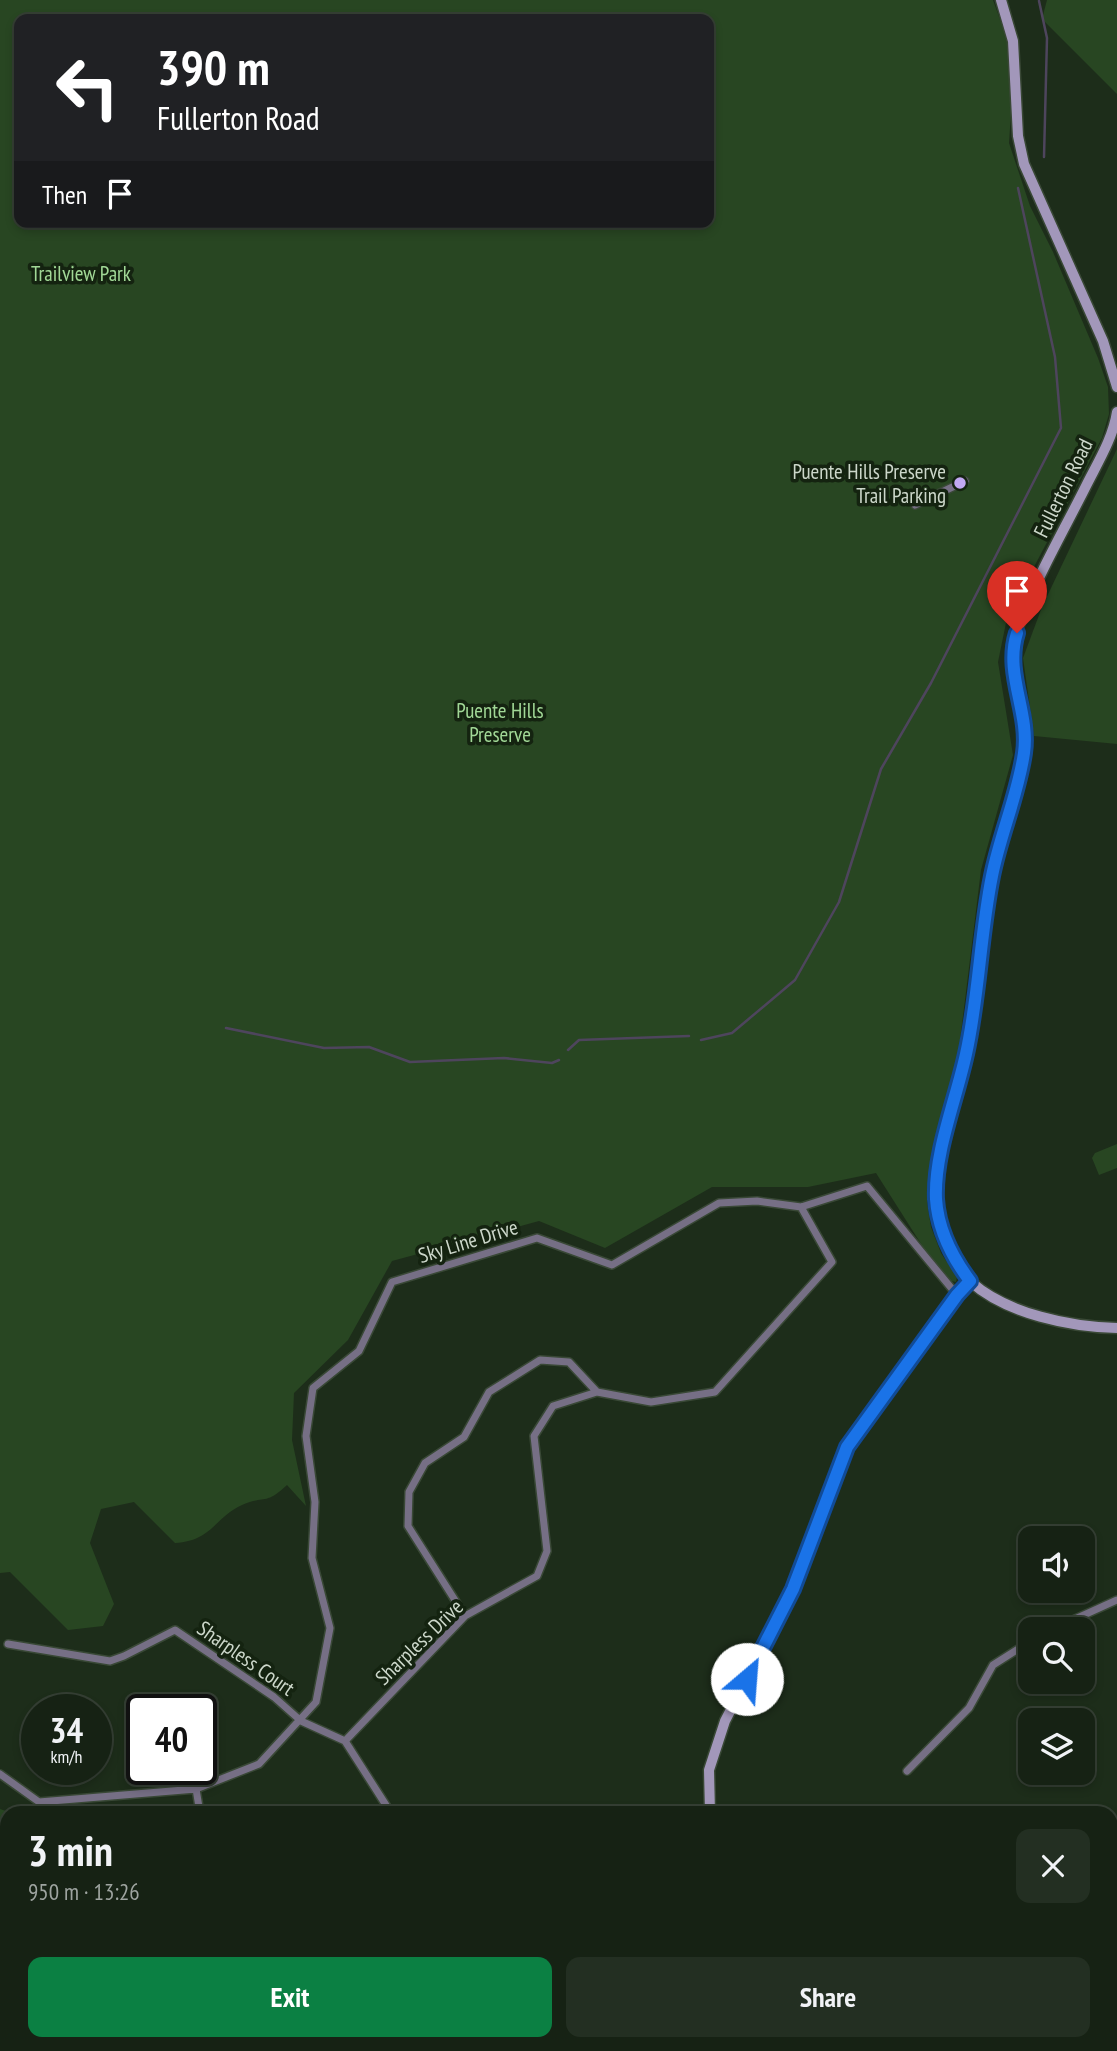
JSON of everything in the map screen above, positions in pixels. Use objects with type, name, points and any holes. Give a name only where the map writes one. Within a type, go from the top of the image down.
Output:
[{"type":"street","points":[[1001,0],[1013,41],[1017,123],[1022,160],[1103,341],[1117,387]]},
{"type":"street","name":"Fullerton Road","points":[[1117,412],[1108,441],[1049,560],[1013,645],[1012,664],[1025,729],[1024,753],[992,873],[969,1038],[937,1182],[937,1209],[943,1231],[951,1252],[970,1281],[1008,1303],[1041,1316],[1083,1326],[1117,1328]]},
{"type":"street","points":[[915,505],[965,481]]},
{"type":"street","name":"Sky Line Drive","points":[[0,1774],[40,1802],[196,1789],[258,1764],[301,1721],[316,1702],[331,1628],[312,1558],[315,1502],[306,1436],[313,1388],[359,1351],[392,1282],[537,1238],[612,1265],[719,1203],[757,1201],[801,1207],[867,1186],[957,1295]]},
{"type":"street","name":"Sharpless Drive","points":[[345,1741],[465,1616],[537,1576],[547,1551],[534,1436],[553,1406],[597,1392],[651,1402],[715,1392],[832,1262],[801,1207]]},
{"type":"street","points":[[710,1806],[709,1770],[725,1721],[793,1589],[847,1447],[957,1295],[970,1281]]},
{"type":"street","points":[[465,1616],[408,1526],[408,1492],[425,1463],[464,1437],[489,1392],[540,1360],[569,1362],[597,1392]]},
{"type":"street","points":[[1079,1617],[1117,1600]]},
{"type":"street","name":"Sharpless Court","points":[[8,1644],[110,1661],[175,1630],[274,1698],[301,1721]]},
{"type":"street","points":[[908,1771],[961,1718],[975,1699],[993,1665],[1018,1649]]},
{"type":"street","points":[[301,1721],[345,1741],[387,1806]]},
{"type":"street","points":[[196,1789],[199,1806]]},
{"type":"green space","name":"Puente Hills Preserve","points":[[0,0],[993,0],[1009,44],[1012,99],[1009,143],[1030,206],[1053,252],[1098,358],[1108,387],[1109,414],[1102,438],[1007,618],[998,662],[1013,755],[981,870],[957,1065],[933,1156],[927,1202],[931,1227],[941,1253],[957,1277],[956,1282],[951,1281],[930,1258],[876,1173],[808,1187],[712,1187],[605,1248],[539,1221],[392,1261],[348,1340],[294,1393],[292,1440],[306,1506],[287,1485],[269,1498],[249,1502],[233,1510],[205,1534],[175,1543],[134,1502],[101,1509],[90,1543],[114,1604],[103,1626],[68,1630],[10,1572],[0,1573]]},
{"type":"green space","points":[[1047,0],[1117,0],[1117,94],[1042,19]]},
{"type":"green space","points":[[1117,449],[1117,744],[1034,736],[1023,658],[1042,607]]},
{"type":"green space","points":[[1117,1144],[1117,1168],[1099,1175],[1092,1158],[1095,1153]]},
{"type":"waterway","points":[[1039,1],[1047,38],[1044,157]]},
{"type":"waterway","points":[[701,1040],[732,1033],[795,980],[839,902],[881,769],[931,683],[1061,428],[1055,357],[1018,188]]},
{"type":"waterway","points":[[226,1028],[324,1048],[369,1047],[410,1062],[504,1058],[552,1063],[559,1060]]},
{"type":"waterway","points":[[568,1050],[579,1040],[689,1036]]},
{"type":"place","name":"Puente Hills Preserve Trail Parking","points":[[960,483]]},
{"type":"route","points":[[747,1679],[793,1589],[847,1447],[957,1295],[970,1281],[957,1264],[943,1231],[937,1209],[937,1182],[940,1157],[969,1038],[992,873],[1024,753],[1023,718],[1012,664],[1017,633]]},
{"type":"park label","name":"Trailview Park","points":[[81,273]]}]
